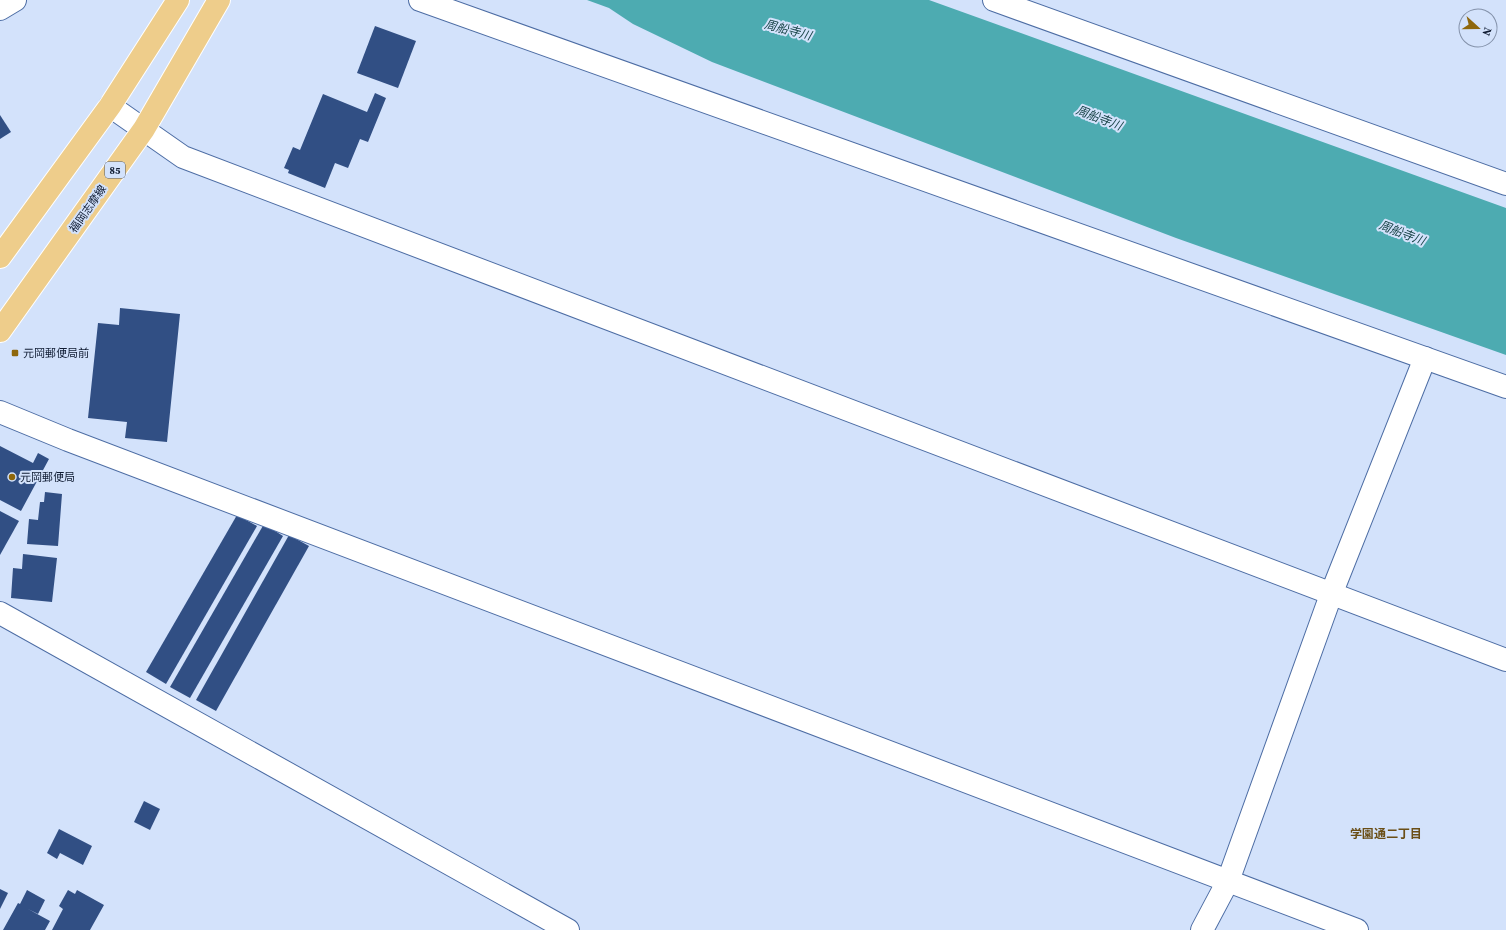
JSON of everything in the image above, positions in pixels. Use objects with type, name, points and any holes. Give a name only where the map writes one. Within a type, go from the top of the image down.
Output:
[{"type":"main road","points":[[0,257],[110,106],[178,0]]},
{"type":"main road","name":"福岡志摩線","points":[[0,331],[144,129],[219,0]]},
{"type":"street","points":[[0,9],[15,0]]},
{"type":"street","points":[[420,0],[1506,387]]},
{"type":"street","points":[[994,0],[1506,184]]},
{"type":"street","points":[[110,106],[183,157],[1332,592],[1506,660]]},
{"type":"street","points":[[1202,930],[1228,881],[1332,592],[1425,358]]},
{"type":"street","points":[[0,412],[68,440],[1357,930]]},
{"type":"street","points":[[0,613],[568,930]]},
{"type":"water","name":"周船寺川","points":[[587,0],[929,0],[1506,208],[1506,355],[1176,238],[712,62],[633,24],[609,8]]},
{"type":"building","points":[[375,26],[416,41],[398,88],[357,73]]},
{"type":"building","points":[[375,93],[386,98],[368,142],[360,139],[348,168],[335,163],[325,188],[288,173],[289,170],[284,168],[293,147],[300,150],[323,94],[367,112]]},
{"type":"building","points":[[0,115],[11,132],[0,139]]},
{"type":"building","points":[[120,308],[180,314],[167,442],[125,438],[127,422],[88,418],[98,323],[119,325]]},
{"type":"building","points":[[0,446],[33,463],[38,453],[49,459],[21,511],[0,500]]},
{"type":"building","points":[[45,492],[62,494],[58,546],[27,544],[29,519],[38,520],[40,502],[44,502]]},
{"type":"building","points":[[0,511],[19,521],[0,555]]},
{"type":"building","points":[[237,515],[257,526],[166,684],[146,672]]},
{"type":"building","points":[[264,524],[283,536],[190,698],[170,687]]},
{"type":"building","points":[[289,535],[309,546],[216,711],[196,700]]},
{"type":"building","points":[[23,554],[57,558],[52,602],[11,598],[13,568],[22,569]]},
{"type":"building","points":[[144,801],[160,809],[150,830],[134,822]]},
{"type":"building","points":[[59,829],[92,846],[83,865],[60,853],[57,859],[47,853]]},
{"type":"building","points":[[0,889],[8,893],[0,909]]},
{"type":"building","points":[[27,890],[45,900],[38,914],[28,909],[50,921],[45,930],[3,930],[18,903],[20,904]]},
{"type":"building","points":[[68,890],[75,894],[77,890],[104,905],[90,930],[52,930],[63,909],[59,906]]},
{"type":"place","name":"元岡郵便局前","points":[[15,353]]},
{"type":"place","name":"元岡郵便局","points":[[12,477]]},
{"type":"district","name":"学園通二丁目","points":[[1386,834]]}]
